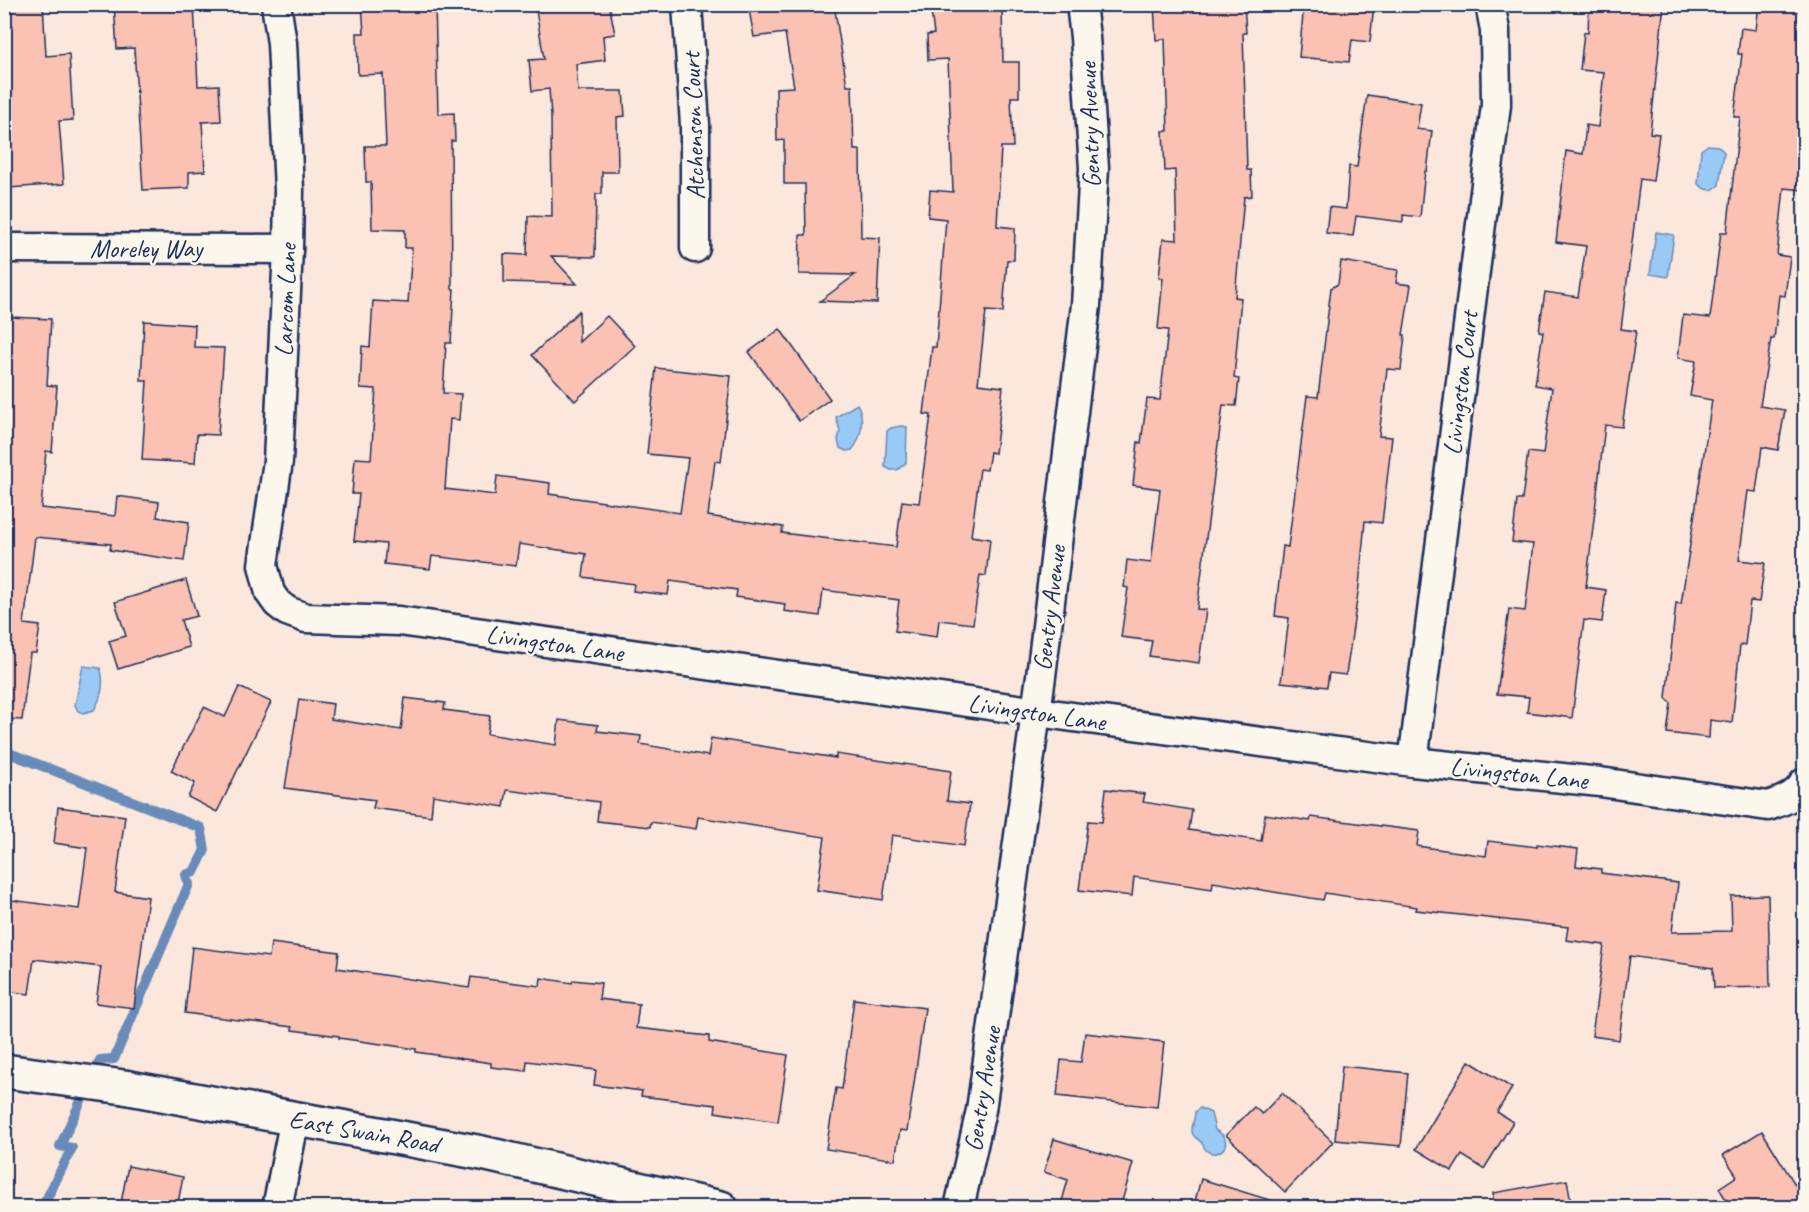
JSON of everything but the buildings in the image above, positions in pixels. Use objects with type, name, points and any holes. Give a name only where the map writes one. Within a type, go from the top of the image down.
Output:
[{"type":"street","name":"Larcom Lane","points":[[270,593],[262,565],[278,461],[289,190],[283,54],[276,4]]},
{"type":"street","name":"Atchenson Court","points":[[687,4],[695,125],[695,248]]},
{"type":"street","name":"Gentry Avenue","points":[[959,1208],[981,1110],[1036,712],[1086,305],[1094,168],[1081,4]]},
{"type":"street","name":"Livingston Court","points":[[1413,762],[1496,105],[1495,30],[1490,4]]},
{"type":"street","name":"Moreley Way","points":[[4,248],[288,249]]},
{"type":"street","name":"Livingston Lane","points":[[270,593],[287,611],[306,618],[399,621],[1036,712],[1413,762],[1600,782],[1768,806],[1788,800],[1802,789],[1804,783]]},
{"type":"street","name":"East Swain Road","points":[[4,1071],[124,1087],[482,1153],[721,1208]]},
{"type":"street","points":[[278,1208],[296,1118]]},
{"type":"water","points":[[1708,145],[1718,146],[1724,152],[1719,185],[1712,190],[1705,189],[1698,184],[1701,150]]},
{"type":"water","points":[[1656,232],[1674,235],[1668,277],[1650,274]]},
{"type":"water","points":[[857,404],[862,421],[860,434],[852,450],[846,451],[840,448],[838,440],[840,431],[836,417]]},
{"type":"water","points":[[901,426],[907,427],[906,463],[897,470],[891,470],[885,467],[887,431]]},
{"type":"water","points":[[83,666],[100,668],[102,684],[101,694],[94,710],[83,713],[78,711],[75,705]]},
{"type":"water","points":[[1200,1108],[1211,1113],[1215,1130],[1225,1139],[1224,1148],[1216,1153],[1206,1150],[1193,1135],[1195,1112]]},
{"type":"waterway","points":[[4,751],[201,828],[205,850],[194,872],[186,875],[189,884],[114,1059],[100,1060],[60,1146],[72,1148],[42,1208]]}]
